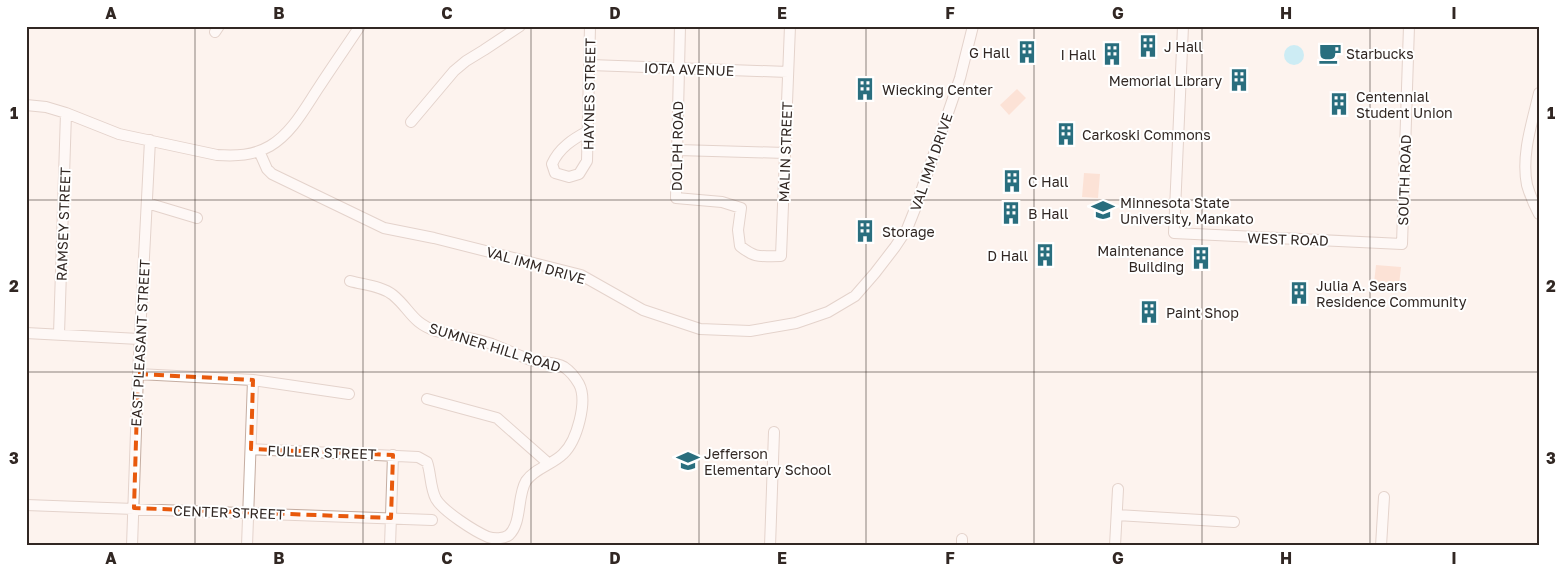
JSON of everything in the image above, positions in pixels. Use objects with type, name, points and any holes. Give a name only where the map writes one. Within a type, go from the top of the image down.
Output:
[{"type":"street","points":[[26,105],[46,107],[66,113],[120,134],[217,154],[234,156],[250,154],[270,146],[286,133],[299,118],[360,26]]},
{"type":"street","points":[[411,122],[454,71],[466,60],[520,26]]},
{"type":"street","name":"HAYNES STREET","points":[[588,131],[577,137],[560,151],[552,164],[554,173],[569,177],[579,174],[587,162],[588,131],[590,65],[590,26]]},
{"type":"street","name":"DOLPH ROAD","points":[[680,26],[676,198],[722,202],[741,208],[738,230],[740,246],[752,256],[759,256]]},
{"type":"street","name":"MALIN STREET","points":[[759,256],[781,256],[790,26]]},
{"type":"street","name":"VAL IMM DRIVE","points":[[259,151],[267,169],[272,174],[384,228],[434,238],[581,275],[643,310],[700,329],[750,331],[796,323],[828,312],[855,296],[895,247],[906,229],[960,78],[973,26]]},
{"type":"street","name":"WEST ROAD","points":[[1183,26],[1174,233],[1402,244]]},
{"type":"street","name":"SOUTH ROAD","points":[[1402,244],[1409,26]]},
{"type":"street","name":"IOTA AVENUE","points":[[590,65],[788,72]]},
{"type":"street","points":[[1539,93],[1527,147],[1525,171],[1528,186],[1539,214]]},
{"type":"street","name":"RAMSEY STREET","points":[[60,334],[66,113]]},
{"type":"street","name":"EAST PLEASANT STREET","points":[[132,546],[139,339],[150,140]]},
{"type":"street","points":[[678,150],[785,153]]},
{"type":"street","points":[[147,203],[197,218]]},
{"type":"street","name":"SUMNER HILL ROAD","points":[[350,281],[386,290],[395,296],[414,319],[423,325],[490,344],[530,359],[562,366],[570,372],[580,385],[582,393],[582,409],[575,435],[568,448],[563,454],[530,476],[522,490],[516,523],[509,535],[497,539],[488,537],[469,526],[441,505],[433,489],[427,462],[418,457],[393,455]]},
{"type":"street","points":[[26,333],[139,339]]},
{"type":"street","points":[[138,374],[253,380],[349,394]]},
{"type":"street","points":[[247,546],[253,380]]},
{"type":"street","points":[[427,399],[497,418],[548,463]]},
{"type":"street","points":[[770,546],[774,432]]},
{"type":"street","name":"FULLER STREET","points":[[251,449],[393,455]]},
{"type":"street","points":[[390,546],[393,455]]},
{"type":"street","points":[[1115,546],[1118,489]]},
{"type":"street","points":[[1381,546],[1384,497]]},
{"type":"street","name":"CENTER STREET","points":[[26,505],[432,520]]},
{"type":"street","points":[[1116,516],[1234,522]]},
{"type":"highlighted area","points":[[138,374],[253,380],[251,449],[393,455],[391,518],[134,508]]},
{"type":"shaded area","points":[[1017,89],[1026,98],[1009,115],[1000,105]]},
{"type":"shaded area","points":[[1084,173],[1100,174],[1098,198],[1082,197]]},
{"type":"shaded area","points":[[1376,265],[1401,267],[1399,285],[1374,283]]},
{"type":"water","points":[[1294,45],[1301,48],[1304,55],[1301,62],[1294,65],[1287,62],[1284,55],[1287,48]]},
{"type":"place","name":"J Hall","points":[[1148,46]]},
{"type":"place","name":"G Hall","points":[[1027,52]]},
{"type":"place","name":"Starbucks","points":[[1330,53]]},
{"type":"place","name":"I Hall","points":[[1112,54]]},
{"type":"place","name":"Memorial Library","points":[[1239,80]]},
{"type":"place","name":"Wiecking Center","points":[[865,89]]},
{"type":"place","name":"Centennial Student Union","points":[[1339,104]]},
{"type":"place","name":"Carkoski Commons","points":[[1066,134]]},
{"type":"place","name":"C Hall","points":[[1012,181]]},
{"type":"place","name":"Minnesota State University, Mankato","points":[[1103,210]]},
{"type":"place","name":"B Hall","points":[[1011,213]]},
{"type":"place","name":"Storage","points":[[865,231]]},
{"type":"place","name":"D Hall","points":[[1045,255]]},
{"type":"place","name":"Maintenance Building","points":[[1201,258]]},
{"type":"place","name":"Julia A. Sears Residence Community","points":[[1299,293]]},
{"type":"place","name":"Paint Shop","points":[[1149,312]]},
{"type":"place","name":"Jefferson Elementary School","points":[[688,461]]}]
